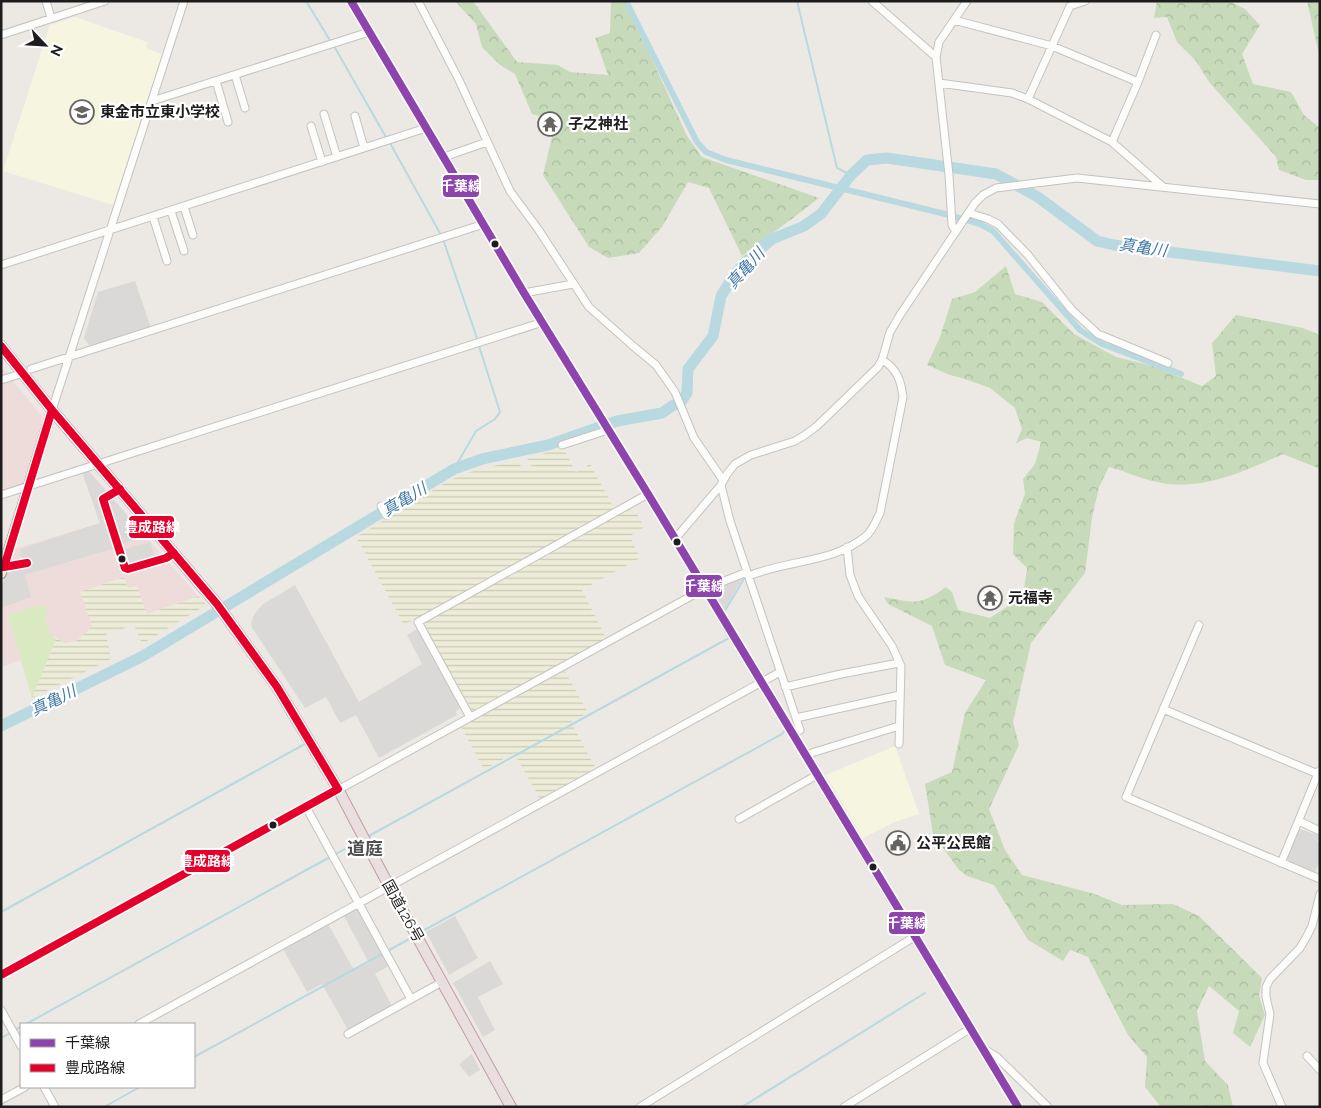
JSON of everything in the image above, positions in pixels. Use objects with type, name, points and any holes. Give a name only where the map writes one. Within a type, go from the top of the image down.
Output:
[{"type":"highway","name":"国道126号","points":[[1,346],[52,410],[217,604],[278,687],[338,789],[389,886],[511,1107]]},
{"type":"highway","name":"国道126号","points":[[1,356],[52,410]]},
{"type":"main road","points":[[1,574],[52,410]]},
{"type":"street","points":[[46,1],[51,18]]},
{"type":"street","points":[[1,35],[105,1]]},
{"type":"street","points":[[52,410],[184,1]]},
{"type":"street","points":[[351,1],[524,293],[648,494],[1018,1107]]},
{"type":"street","points":[[418,1],[459,80],[510,192],[569,274],[573,284],[589,307],[632,346],[656,364],[674,392],[694,438],[722,482],[730,521],[800,730],[792,734]]},
{"type":"street","points":[[872,1],[936,57]]},
{"type":"street","points":[[956,232],[952,225],[950,174],[936,57],[939,42],[967,1]]},
{"type":"street","points":[[1028,99],[1070,6],[1085,1]]},
{"type":"street","points":[[954,20],[1052,46],[1138,82]]},
{"type":"street","points":[[152,101],[369,32]]},
{"type":"street","points":[[1112,142],[1156,35]]},
{"type":"street","points":[[235,75],[245,108]]},
{"type":"street","points":[[216,81],[228,122]]},
{"type":"street","points":[[939,84],[1012,92],[1028,99],[1112,142],[1162,186]]},
{"type":"street","points":[[324,114],[337,157]]},
{"type":"street","points":[[354,116],[364,148]]},
{"type":"street","points":[[311,126],[322,162]]},
{"type":"street","points":[[1,266],[426,128]]},
{"type":"street","points":[[444,157],[487,142]]},
{"type":"street","points":[[675,539],[735,464],[751,454],[795,440],[811,430],[878,367],[895,323],[975,203],[996,188],[1077,178],[1320,204]]},
{"type":"street","points":[[184,207],[193,235]]},
{"type":"street","points":[[171,211],[184,251]]},
{"type":"street","points":[[969,213],[998,224],[1028,255],[1072,310],[1098,334],[1168,363]]},
{"type":"street","points":[[153,217],[167,261]]},
{"type":"street","points":[[31,369],[484,224]]},
{"type":"street","points":[[524,293],[573,284]]},
{"type":"street","points":[[1,494],[543,322]]},
{"type":"street","points":[[1,975],[704,589],[774,567],[805,562],[847,548],[867,535],[880,513],[903,397],[902,385],[897,373],[890,364],[882,360]]},
{"type":"street","points":[[1,380],[17,375]]},
{"type":"street","points":[[562,445],[608,430]]},
{"type":"street","points":[[470,717],[418,622],[648,494]]},
{"type":"street","points":[[381,506],[386,515]]},
{"type":"street","points":[[847,548],[850,575],[858,596],[892,646],[900,663],[899,744]]},
{"type":"street","points":[[1199,624],[1126,798],[1320,879]]},
{"type":"street","points":[[785,686],[900,663]]},
{"type":"street","points":[[140,1023],[780,672]]},
{"type":"street","points":[[796,718],[900,695]]},
{"type":"street","points":[[1163,709],[1319,772],[1281,863]]},
{"type":"street","points":[[805,755],[899,726]]},
{"type":"street","points":[[738,819],[817,775]]},
{"type":"street","points":[[306,807],[412,999]]},
{"type":"street","points":[[1299,821],[1320,830]]},
{"type":"street","points":[[1282,1107],[1263,1063],[1270,1014],[1266,987],[1270,979],[1300,948],[1307,936],[1320,894]]},
{"type":"street","points":[[640,1107],[914,937]]},
{"type":"street","points":[[348,1034],[442,982]]},
{"type":"street","points":[[1,1010],[20,1044]]},
{"type":"street","points":[[844,1107],[971,1028]]},
{"type":"street","points":[[983,1048],[997,1057],[1048,1107]]},
{"type":"street","points":[[1306,1056],[1320,1070]]},
{"type":"street","points":[[1,1100],[23,1088]]},
{"type":"street","points":[[44,1088],[54,1107]]},
{"type":"shaded area","name":"東金市立東小学校","points":[[75,17],[147,42],[146,48],[162,54],[113,205],[3,171],[50,25]]},
{"type":"shaded area","points":[[135,281],[151,328],[91,348],[84,338],[98,292]]},
{"type":"shaded area","points":[[1,367],[42,416],[41,428],[23,486],[1,492]]},
{"type":"shaded area","points":[[563,448],[576,472],[590,464],[615,510],[404,625],[356,537],[448,481],[467,473],[517,460],[524,471],[532,467],[527,458]]},
{"type":"shaded area","points":[[88,470],[206,605],[142,644],[134,625],[106,634],[111,659],[32,698],[21,660],[1,667],[1,588],[14,549],[100,523],[82,472]]},
{"type":"shaded area","points":[[88,470],[145,536],[124,543],[125,549],[150,542],[155,558],[149,560],[150,566],[124,574],[115,548],[25,575],[31,597],[1,608],[1,588],[11,558],[22,560],[20,549],[100,523],[82,472]]},
{"type":"shaded area","points":[[630,509],[631,512],[635,510],[644,527],[630,536],[640,558],[582,590],[606,638],[471,712],[422,623]]},
{"type":"shaded area","points":[[124,577],[128,588],[137,586],[147,614],[199,596],[206,605],[142,644],[134,625],[106,634],[111,659],[32,698],[8,615],[40,605],[48,607],[45,621],[46,628],[50,633],[64,643],[76,641],[92,625],[80,592]]},
{"type":"shaded area","points":[[743,577],[724,611],[711,591],[712,589]]},
{"type":"shaded area","points":[[295,585],[359,702],[422,664],[407,635],[417,629],[460,708],[456,711],[457,715],[379,758],[356,715],[340,723],[326,697],[305,708],[251,626],[253,616],[263,604]]},
{"type":"shaded area","points":[[565,671],[588,713],[571,722],[596,769],[540,799],[514,753],[484,770],[461,727]]},
{"type":"shaded area","points":[[895,746],[919,814],[895,822],[863,838],[826,775]]},
{"type":"shaded area","points":[[1300,829],[1320,836],[1317,841],[1320,843],[1320,861],[1315,872],[1288,863],[1287,858]]},
{"type":"shaded area","points":[[359,908],[390,965],[375,974],[392,1006],[348,1030],[322,984],[307,992],[283,949],[328,924],[354,970],[369,963],[344,916]]},
{"type":"shaded area","points":[[455,916],[478,958],[449,975],[426,932]]},
{"type":"shaded area","points":[[490,961],[503,984],[478,997],[495,1030],[483,1037],[453,983]]},
{"type":"shaded area","points":[[472,1054],[480,1070],[469,1077],[459,1064]]},
{"type":"green space","points":[[455,1],[473,1],[517,62],[558,65],[570,72],[608,75],[595,38],[610,33],[611,1],[626,2],[687,136],[702,157],[819,198],[742,256],[709,188],[688,182],[662,227],[639,253],[608,258],[589,247],[543,175],[556,120],[532,114],[515,74],[500,65],[482,47],[476,24]]},
{"type":"green space","points":[[1157,1],[1229,1],[1245,9],[1260,25],[1242,54],[1253,84],[1291,92],[1304,115],[1320,128],[1320,180],[1306,180],[1279,170],[1276,157],[1209,82],[1196,61],[1177,42],[1167,17],[1154,18]]},
{"type":"green space","points":[[1307,1],[1320,1],[1320,59]]},
{"type":"green space","points":[[1006,266],[1015,294],[1042,302],[1074,334],[1116,357],[1153,366],[1202,386],[1216,376],[1212,343],[1236,315],[1303,328],[1320,335],[1320,469],[1283,454],[1222,478],[1206,482],[1173,484],[1151,481],[1109,467],[1099,487],[1092,518],[1085,573],[1031,643],[1013,722],[1019,745],[989,809],[1005,850],[1022,875],[1095,894],[1122,905],[1173,904],[1199,916],[1262,978],[1259,996],[1265,1015],[1250,1047],[1233,1033],[1239,1011],[1209,986],[1197,1011],[1205,1061],[1228,1085],[1233,1107],[1161,1107],[1145,1087],[1147,1057],[1128,1035],[1088,957],[1070,950],[1063,961],[1028,940],[994,885],[967,876],[959,870],[933,834],[925,784],[952,772],[965,713],[986,680],[945,665],[932,626],[888,604],[884,597],[903,601],[917,601],[923,600],[946,587],[952,592],[958,610],[990,618],[1023,596],[1027,568],[1013,554],[1014,523],[1025,494],[1023,479],[1035,464],[1041,442],[1027,438],[1016,443],[1022,429],[1015,408],[990,388],[950,375],[927,365],[940,337],[952,299],[975,292]]},
{"type":"green space","points":[[40,605],[48,607],[46,624],[56,639],[32,698],[8,615]]},
{"type":"waterway","points":[[306,1],[331,42]]},
{"type":"waterway","points":[[626,1],[697,142],[706,152],[726,160],[980,224],[993,231],[1080,330],[1102,344],[1181,374]]},
{"type":"waterway","points":[[797,1],[837,168],[851,175]]},
{"type":"waterway","points":[[334,46],[387,139]]},
{"type":"waterway","points":[[390,143],[441,235]]},
{"type":"waterway","name":"真亀川","points":[[1,726],[143,656],[454,469],[482,459],[548,445],[617,421],[662,413],[681,402],[687,393],[688,369],[713,336],[721,296],[734,275],[745,262],[772,239],[804,226],[821,214],[851,175],[867,160],[887,158],[996,174],[1038,197],[1097,241],[1114,245],[1320,271]]},
{"type":"waterway","points":[[443,239],[478,341]]},
{"type":"waterway","points":[[454,469],[476,431],[495,419],[500,412],[479,346]]},
{"type":"waterway","points":[[723,614],[745,577]]},
{"type":"waterway","points":[[367,837],[729,638],[719,621],[721,618]]},
{"type":"waterway","points":[[419,933],[782,734],[784,731]]},
{"type":"waterway","points":[[1,912],[303,745]]},
{"type":"waterway","points":[[334,855],[361,840]]},
{"type":"waterway","points":[[28,1023],[330,857]]},
{"type":"waterway","points":[[195,1056],[413,937]]},
{"type":"waterway","points":[[742,1107],[925,993]]},
{"type":"waterway","points":[[14,1030],[20,1027]]},
{"type":"waterway","points":[[1,1038],[10,1033]]},
{"type":"waterway","points":[[104,1107],[138,1088]]},
{"type":"transit line","name":"千葉線","points":[[351,1],[524,293],[648,494],[1018,1107]]},
{"type":"transit line","name":"豊成路線","points":[[1,346],[52,410],[217,604],[277,687],[338,789],[1,975]]},
{"type":"transit line","name":"豊成路線","points":[[27,563],[4,567],[52,410]]},
{"type":"transit line","name":"豊成路線","points":[[120,489],[103,499],[125,568],[128,569],[166,558],[174,553]]},
{"type":"place","name":"東金市立東小学校","points":[[82,112]]},
{"type":"place","name":"子之神社","points":[[550,124]]},
{"type":"place","name":"元福寺","points":[[990,598]]},
{"type":"place","name":"公平公民館","points":[[898,843]]},
{"type":"district","name":"道庭","points":[[365,849]]}]
